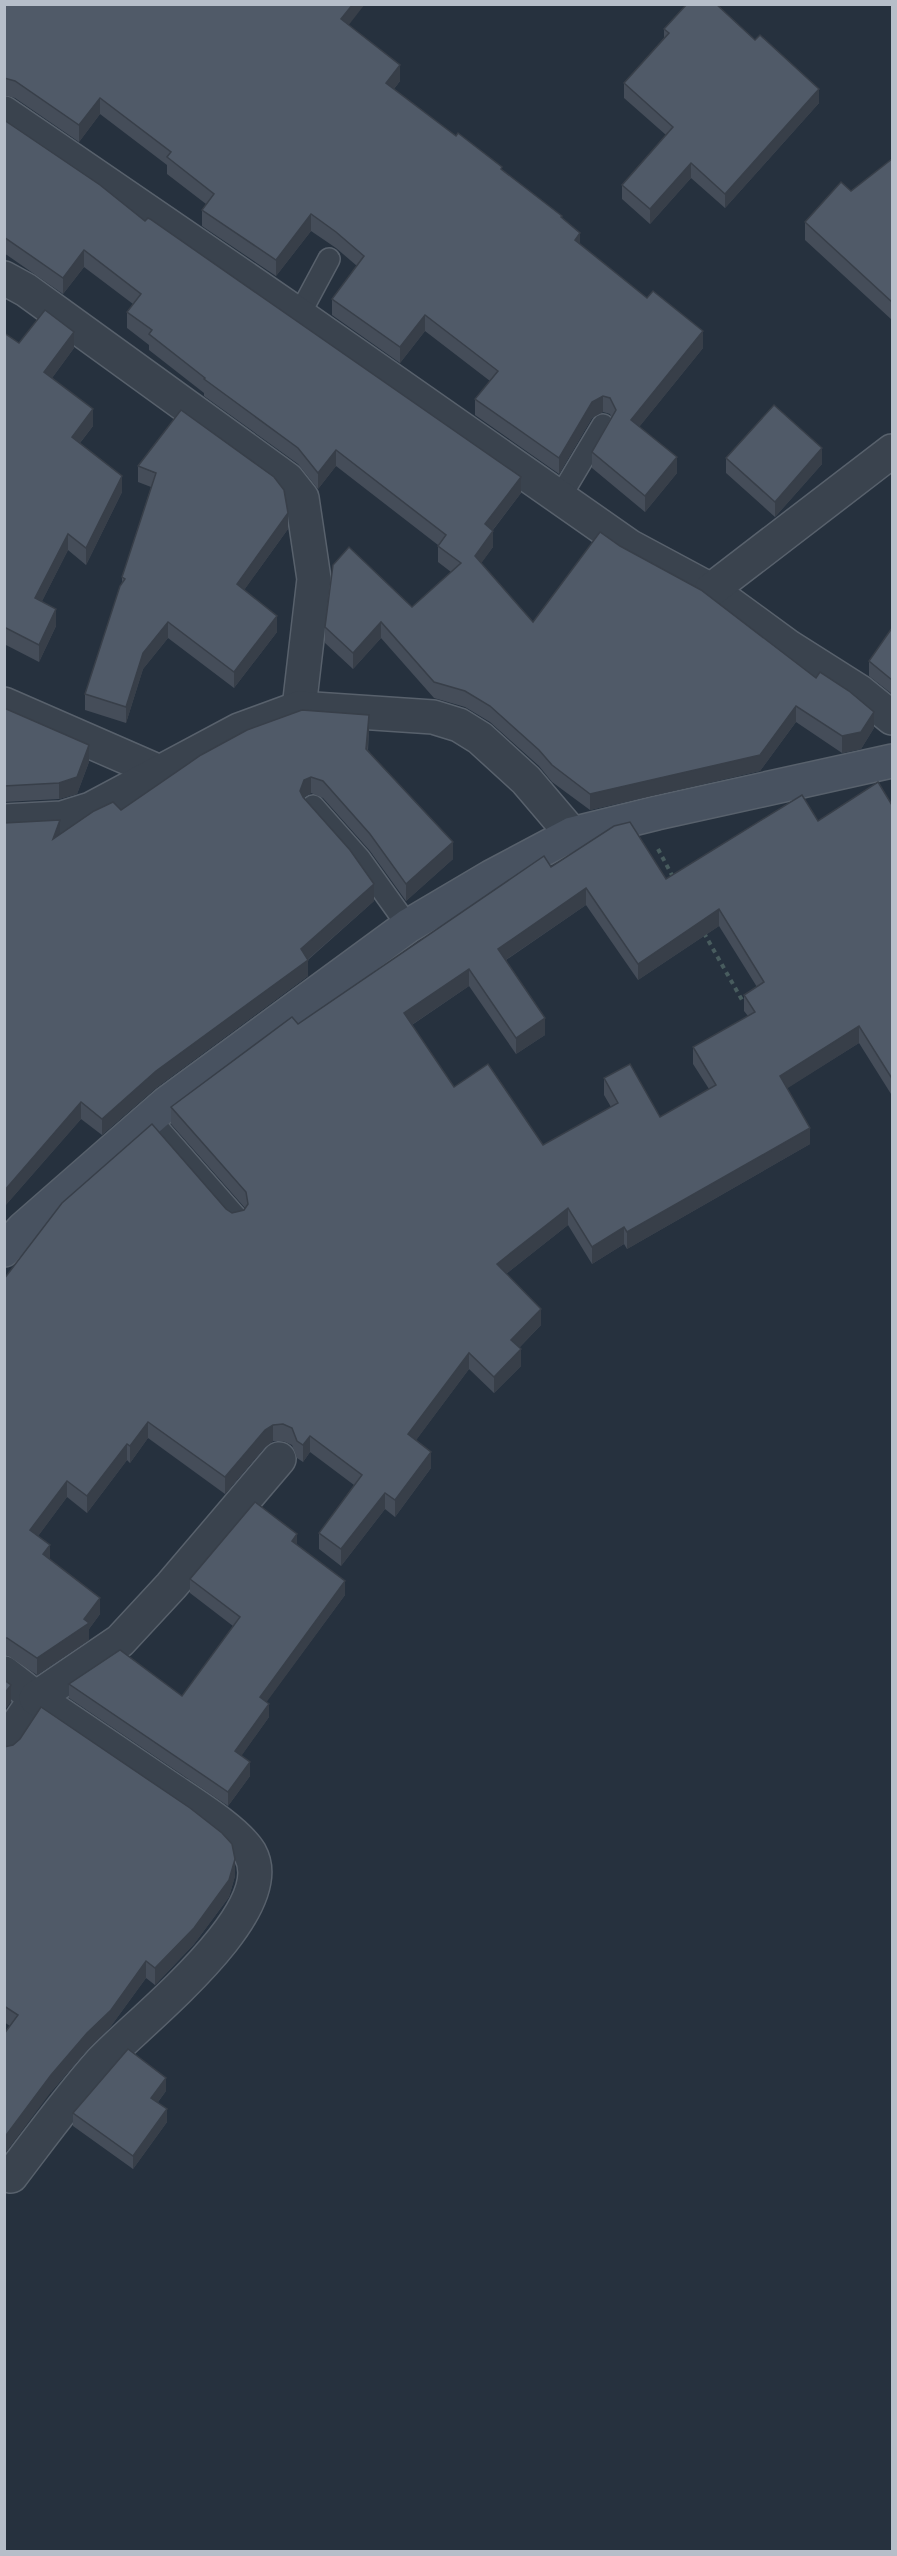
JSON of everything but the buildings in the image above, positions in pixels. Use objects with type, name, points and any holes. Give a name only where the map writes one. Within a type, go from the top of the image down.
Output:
[{"type":"main road","points":[[4,1250],[23,1228],[149,1118],[408,926],[491,877],[572,834],[892,761]]},
{"type":"street","points":[[4,113],[299,315],[629,546],[711,590],[789,647],[860,692],[892,718]]},
{"type":"street","points":[[4,278],[27,290],[287,479],[302,498],[314,579],[299,708]]},
{"type":"street","points":[[711,590],[892,451]]},
{"type":"street","points":[[4,704],[162,773]]},
{"type":"street","points":[[4,821],[62,818],[91,809],[239,730],[299,708],[434,717],[459,724],[480,738],[526,780],[572,834]]},
{"type":"street","points":[[4,1745],[36,1698],[120,1641],[171,1586],[279,1460]]},
{"type":"street","points":[[4,1673],[36,1698],[203,1811],[244,1846],[255,1867],[256,1878],[245,1906],[229,1932],[183,1986],[102,2061],[11,2176]]},
{"type":"lane","points":[[299,315],[329,259]]},
{"type":"lane","points":[[560,496],[603,425]]},
{"type":"lane","points":[[313,806],[360,859],[408,926]]},
{"type":"lane","points":[[149,1118],[236,1217]]},
{"type":"path","points":[[657,813],[656,845],[678,887]]},
{"type":"path","points":[[701,928],[742,1000]]}]
